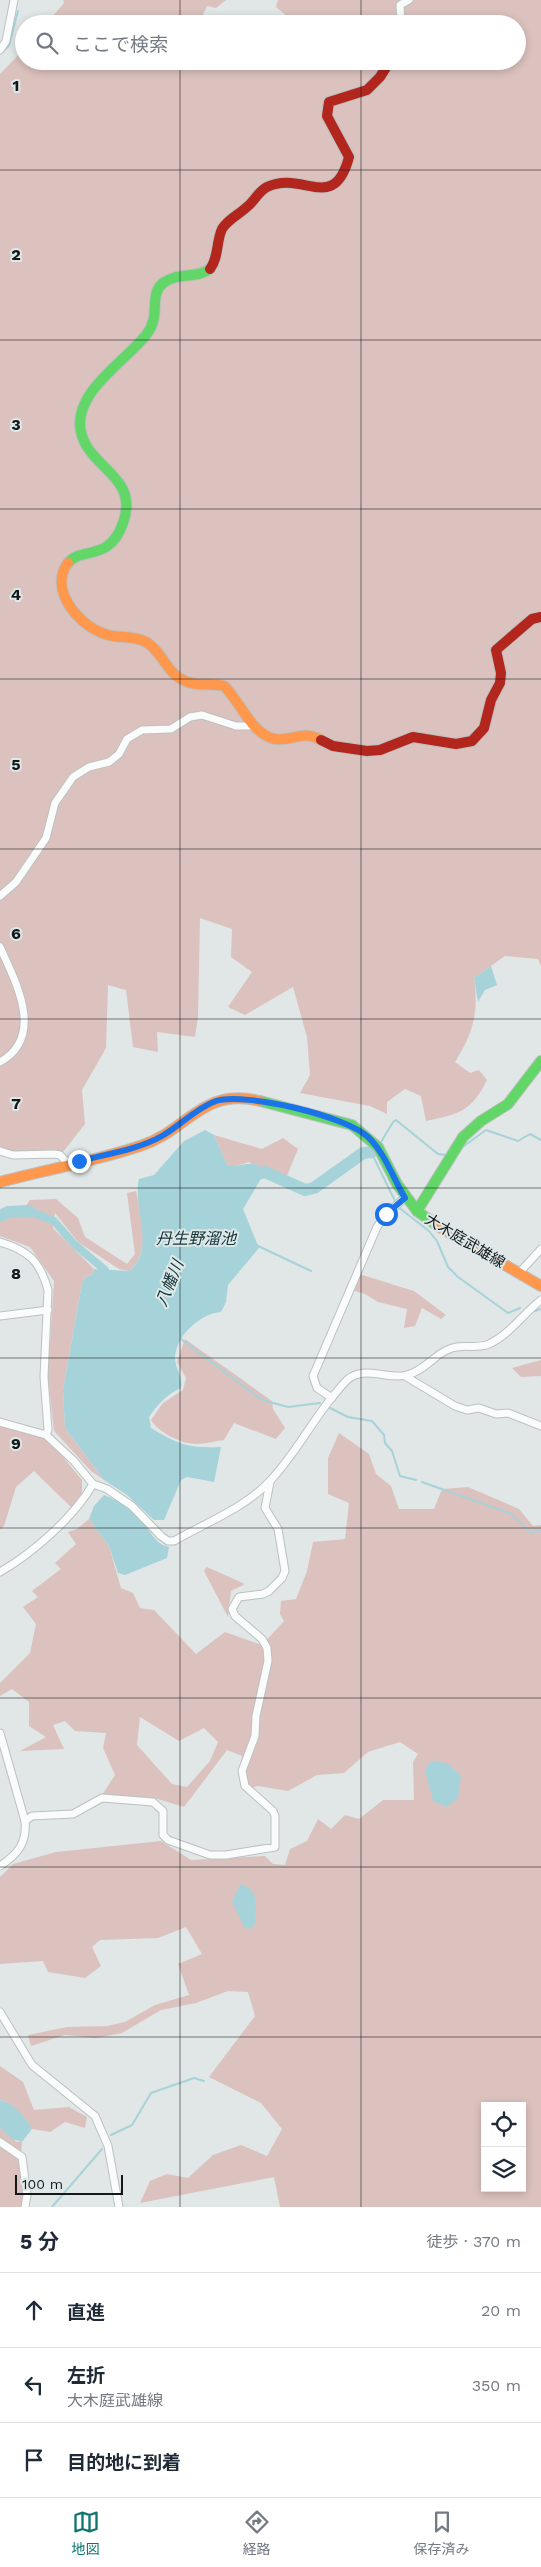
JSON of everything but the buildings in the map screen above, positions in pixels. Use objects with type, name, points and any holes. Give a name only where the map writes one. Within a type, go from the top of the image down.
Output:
[{"type":"street","points":[[0,50],[6,41],[14,0]]},
{"type":"street","points":[[401,15],[400,5],[409,0]]},
{"type":"street","points":[[384,70],[365,93],[335,98],[329,102],[327,116],[349,157],[343,176],[337,183],[329,188],[320,189],[293,182],[281,182],[268,187],[241,213],[228,220],[219,238],[218,255],[207,272],[200,275],[187,274],[174,277],[157,289],[154,296],[156,318],[152,328],[133,352],[93,388],[84,404],[79,421],[81,434],[88,447],[115,477],[126,498],[123,524],[117,536],[109,545],[95,552],[76,556],[63,569],[63,591],[67,602],[90,627],[102,634],[132,638],[156,648],[180,678],[190,683],[214,683],[224,686],[246,711],[254,726],[272,738],[280,740],[302,734],[311,735],[334,746],[369,751],[381,751],[400,739],[414,737],[462,744],[470,743],[480,736],[486,725],[491,700],[501,682],[496,650],[508,639],[523,630],[532,619],[541,617]]},
{"type":"street","points":[[0,896],[16,882],[46,838],[55,804],[73,778],[89,767],[109,762],[120,754],[128,740],[142,730],[171,729],[190,717],[202,715],[236,726],[254,726]]},
{"type":"street","points":[[0,947],[24,1007],[25,1027],[17,1046],[0,1062]]},
{"type":"street","points":[[417,1211],[463,1137],[471,1128],[508,1104],[541,1061]]},
{"type":"street","name":"大木庭武雄線","points":[[0,1182],[68,1163],[142,1146],[215,1101],[232,1098],[255,1100],[335,1119],[352,1125],[378,1147],[399,1202],[417,1211],[436,1226],[541,1286]]},
{"type":"street","points":[[0,1151],[13,1155],[60,1155],[68,1163]]},
{"type":"street","points":[[332,1398],[317,1388],[313,1376],[377,1227],[399,1202]]},
{"type":"street","points":[[0,1242],[20,1248],[31,1256],[45,1280],[48,1290],[44,1377],[48,1430],[46,1435]]},
{"type":"street","points":[[519,1273],[541,1250]]},
{"type":"street","points":[[0,1422],[46,1435],[74,1461],[93,1484],[107,1489],[132,1506],[161,1536],[168,1541],[174,1541],[252,1497],[270,1482],[332,1398],[354,1376],[363,1373],[405,1376],[419,1371],[445,1351],[456,1346],[485,1346],[502,1336],[541,1300]]},
{"type":"street","points":[[0,1316],[48,1310]]},
{"type":"street","points":[[405,1376],[455,1406],[467,1410],[479,1408],[496,1414],[508,1413],[541,1426]]},
{"type":"street","points":[[25,1821],[32,1816],[72,1814],[102,1798],[153,1802],[163,1811],[163,1836],[168,1840],[210,1855],[226,1855],[275,1847],[275,1816],[273,1811],[245,1786],[242,1771],[256,1736],[256,1716],[268,1661],[267,1648],[262,1639],[235,1616],[232,1609],[239,1597],[263,1594],[269,1591],[282,1578],[284,1571],[278,1529],[265,1508],[270,1482]]},
{"type":"street","points":[[0,1571],[16,1563],[78,1507],[93,1484]]},
{"type":"street","points":[[0,1733],[25,1821],[24,1842],[12,1858],[0,1866]]},
{"type":"street","points":[[0,2012],[32,2066],[95,2116],[108,2146],[119,2207]]},
{"type":"street","points":[[0,2142],[22,2157],[27,2195],[25,2207]]},
{"type":"shaded area","points":[[63,0],[226,0],[216,8],[207,6],[203,15],[54,15],[64,3]]},
{"type":"shaded area","points":[[278,0],[541,0],[541,966],[538,959],[505,956],[474,978],[476,1002],[473,1022],[466,1042],[455,1062],[470,1073],[479,1070],[487,1080],[475,1099],[463,1110],[426,1121],[421,1096],[405,1089],[387,1102],[387,1114],[370,1106],[300,1093],[310,1075],[307,1037],[293,987],[245,1015],[228,1007],[252,972],[231,957],[232,929],[200,918],[198,1017],[195,1037],[157,1032],[158,1052],[133,1047],[126,990],[108,985],[106,1048],[82,1090],[85,1124],[63,1152],[0,1153],[0,74],[15,58],[15,70],[526,70],[526,15],[285,15],[276,7]]},
{"type":"shaded area","points":[[214,1135],[262,1149],[283,1138],[298,1149],[284,1183],[264,1176],[265,1173],[249,1162],[233,1167],[227,1165]]},
{"type":"shaded area","points":[[136,1191],[142,1223],[143,1244],[136,1263],[129,1271],[119,1269],[78,1242],[55,1213],[53,1228],[94,1269],[93,1274],[86,1277],[82,1283],[63,1390],[65,1428],[104,1480],[91,1471],[54,1431],[48,1376],[54,1281],[30,1247],[0,1236],[0,1213],[25,1207],[30,1200],[56,1199],[78,1218],[85,1237],[127,1264],[135,1254],[127,1193]]},
{"type":"shaded area","points":[[359,1274],[414,1291],[446,1315],[441,1319],[422,1308],[415,1326],[404,1328],[407,1309],[378,1302],[365,1294],[352,1290]]},
{"type":"shaded area","points":[[185,1339],[272,1401],[273,1409],[285,1428],[276,1439],[234,1423],[224,1440],[196,1444],[184,1442],[170,1436],[154,1424],[151,1420],[163,1403],[183,1390],[186,1378],[177,1362]]},
{"type":"shaded area","points":[[541,1360],[541,1376],[521,1377],[512,1368]]},
{"type":"shaded area","points":[[0,1426],[49,1440],[82,1480],[82,1493],[71,1507],[34,1471],[16,1487],[4,1526],[0,1529]]},
{"type":"shaded area","points":[[339,1433],[369,1454],[376,1474],[391,1486],[399,1509],[434,1509],[442,1489],[468,1487],[519,1509],[533,1526],[541,1525],[541,2207],[280,2207],[274,2177],[140,2203],[150,2181],[167,2174],[188,2178],[213,2155],[241,2145],[267,2156],[282,2129],[261,2103],[209,2077],[255,2016],[248,1992],[228,1991],[196,2003],[161,2010],[122,2033],[96,2038],[65,2035],[31,2046],[28,2035],[67,2027],[107,2026],[125,2022],[155,2005],[189,1995],[178,1964],[202,1954],[186,1927],[158,1938],[100,1940],[92,1947],[101,1966],[85,1978],[48,1972],[43,1961],[0,1964],[0,1877],[13,1864],[56,1852],[161,1841],[191,1860],[265,1856],[273,1864],[285,1865],[290,1849],[307,1841],[318,1819],[331,1829],[345,1815],[359,1819],[383,1800],[414,1800],[413,1762],[418,1754],[400,1742],[368,1752],[344,1773],[317,1775],[288,1791],[258,1786],[243,1790],[239,1773],[242,1756],[227,1750],[184,1807],[158,1799],[102,1795],[115,1775],[103,1748],[106,1733],[75,1731],[65,1721],[53,1725],[64,1749],[20,1751],[46,1737],[29,1726],[29,1702],[12,1689],[0,1696],[0,1683],[30,1653],[36,1624],[23,1607],[38,1597],[32,1591],[61,1569],[55,1563],[76,1544],[68,1532],[77,1529],[89,1519],[109,1546],[121,1588],[133,1593],[140,1608],[154,1610],[196,1654],[225,1632],[262,1645],[284,1621],[280,1614],[281,1601],[296,1599],[307,1571],[313,1542],[345,1539],[349,1503],[328,1494],[328,1458]],"holes":[[[140,1717],[179,1741],[204,1728],[218,1742],[210,1761],[187,1787],[172,1784],[137,1745]]]},
{"type":"shaded area","points":[[207,1567],[245,1584],[231,1591],[228,1617],[204,1571]]},
{"type":"shaded area","points":[[0,2066],[23,2082],[34,2110],[69,2107],[87,2117],[85,2128],[65,2122],[50,2132],[32,2129],[19,2111],[10,2104],[0,2100]]},
{"type":"shaded area","points":[[0,2128],[17,2142],[22,2142],[23,2207],[0,2207]]},
{"type":"water","points":[[491,966],[497,985],[485,990],[478,1002],[474,978]]},
{"type":"water","name":"丹生野溜池","points":[[205,1130],[214,1135],[227,1165],[252,1164],[261,1167],[265,1172],[243,1209],[259,1248],[228,1285],[226,1302],[221,1312],[213,1313],[198,1321],[184,1334],[176,1350],[175,1358],[181,1380],[181,1388],[163,1400],[149,1417],[151,1428],[177,1442],[200,1447],[221,1447],[214,1482],[187,1477],[181,1480],[164,1520],[154,1520],[127,1495],[104,1480],[65,1428],[63,1390],[82,1283],[86,1277],[93,1274],[94,1269],[129,1271],[137,1262],[143,1240],[138,1203],[139,1179],[154,1175],[184,1141]]},
{"type":"water","points":[[104,1495],[121,1503],[131,1511],[157,1541],[169,1547],[167,1558],[125,1575],[118,1573],[109,1546],[89,1519],[94,1506]]},
{"type":"water","points":[[431,1761],[447,1763],[461,1776],[458,1798],[447,1807],[433,1801],[425,1770]]},
{"type":"water","points":[[240,1884],[247,1887],[254,1895],[256,1905],[255,1924],[250,1929],[244,1927],[232,1902]]},
{"type":"water","points":[[0,2100],[15,2107],[32,2129],[22,2142],[12,2139],[0,2128]]},
{"type":"waterway","points":[[17,15],[18,11]]},
{"type":"waterway","points":[[0,54],[9,46],[15,23]]},
{"type":"waterway","name":"八幡川","points":[[381,1142],[396,1120],[438,1154],[446,1155]]},
{"type":"waterway","name":"八幡川","points":[[464,1146],[486,1130],[518,1141],[530,1134],[541,1140]]},
{"type":"waterway","name":"八幡川","points":[[250,1176],[265,1172],[305,1190],[314,1188],[363,1153],[372,1152]]},
{"type":"waterway","points":[[368,1153],[374,1158],[396,1203]]},
{"type":"waterway","points":[[398,1207],[429,1231],[437,1241],[448,1267],[458,1277],[508,1313],[520,1308]]},
{"type":"waterway","name":"八幡川","points":[[29,1211],[54,1221],[74,1244],[105,1270]]},
{"type":"waterway","name":"八幡川","points":[[0,1216],[8,1212],[29,1211]]},
{"type":"waterway","points":[[256,1245],[311,1271]]},
{"type":"waterway","points":[[535,1311],[541,1309]]},
{"type":"waterway","points":[[181,1339],[262,1400],[288,1407],[320,1403]]},
{"type":"waterway","points":[[330,1408],[348,1417],[372,1421],[384,1435],[385,1443],[392,1451],[400,1476],[416,1480]]},
{"type":"waterway","points":[[422,1482],[512,1514],[531,1533],[541,1530]]},
{"type":"waterway","points":[[111,2135],[132,2125],[151,2093],[194,2078],[204,2081]]},
{"type":"waterway","points":[[52,2207],[102,2149]]},
{"type":"traffic: fast","points":[[68,563],[80,555],[95,552],[110,544],[117,536],[123,523],[126,507],[125,494],[119,483],[86,445],[81,432],[80,418],[84,404],[102,379],[137,345],[151,328],[156,294],[163,283],[174,278],[199,274],[210,269]]},
{"type":"traffic: fast","points":[[417,1211],[463,1137],[481,1121],[508,1104],[541,1061]]},
{"type":"traffic: fast","points":[[260,1101],[352,1125],[378,1147],[397,1184],[417,1211],[438,1226]]},
{"type":"traffic: slow","points":[[68,563],[63,573],[64,595],[77,615],[95,630],[105,634],[136,638],[146,642],[156,651],[172,672],[188,682],[224,686],[253,724],[267,736],[275,739],[308,736],[321,740]]},
{"type":"traffic: slow","points":[[0,1182],[88,1161],[140,1146],[171,1131],[209,1105],[223,1100],[240,1098],[260,1101]]},
{"type":"traffic: slow","points":[[438,1226],[541,1286]]},
{"type":"traffic: jam","points":[[210,269],[215,260],[222,229],[227,222],[245,209],[264,189],[280,183],[326,187],[335,183],[343,174],[349,157],[327,116],[329,102],[367,90],[384,70]]},
{"type":"traffic: jam","points":[[321,740],[333,746],[367,751],[380,750],[413,737],[456,744],[472,741],[484,728],[491,700],[500,683],[501,673],[496,650],[532,619],[541,617]]},
{"type":"route","points":[[79,1161],[142,1146],[178,1126],[197,1111],[215,1101],[232,1098],[255,1100],[335,1119],[352,1125],[366,1135],[378,1147],[405,1198],[386,1214]]}]
